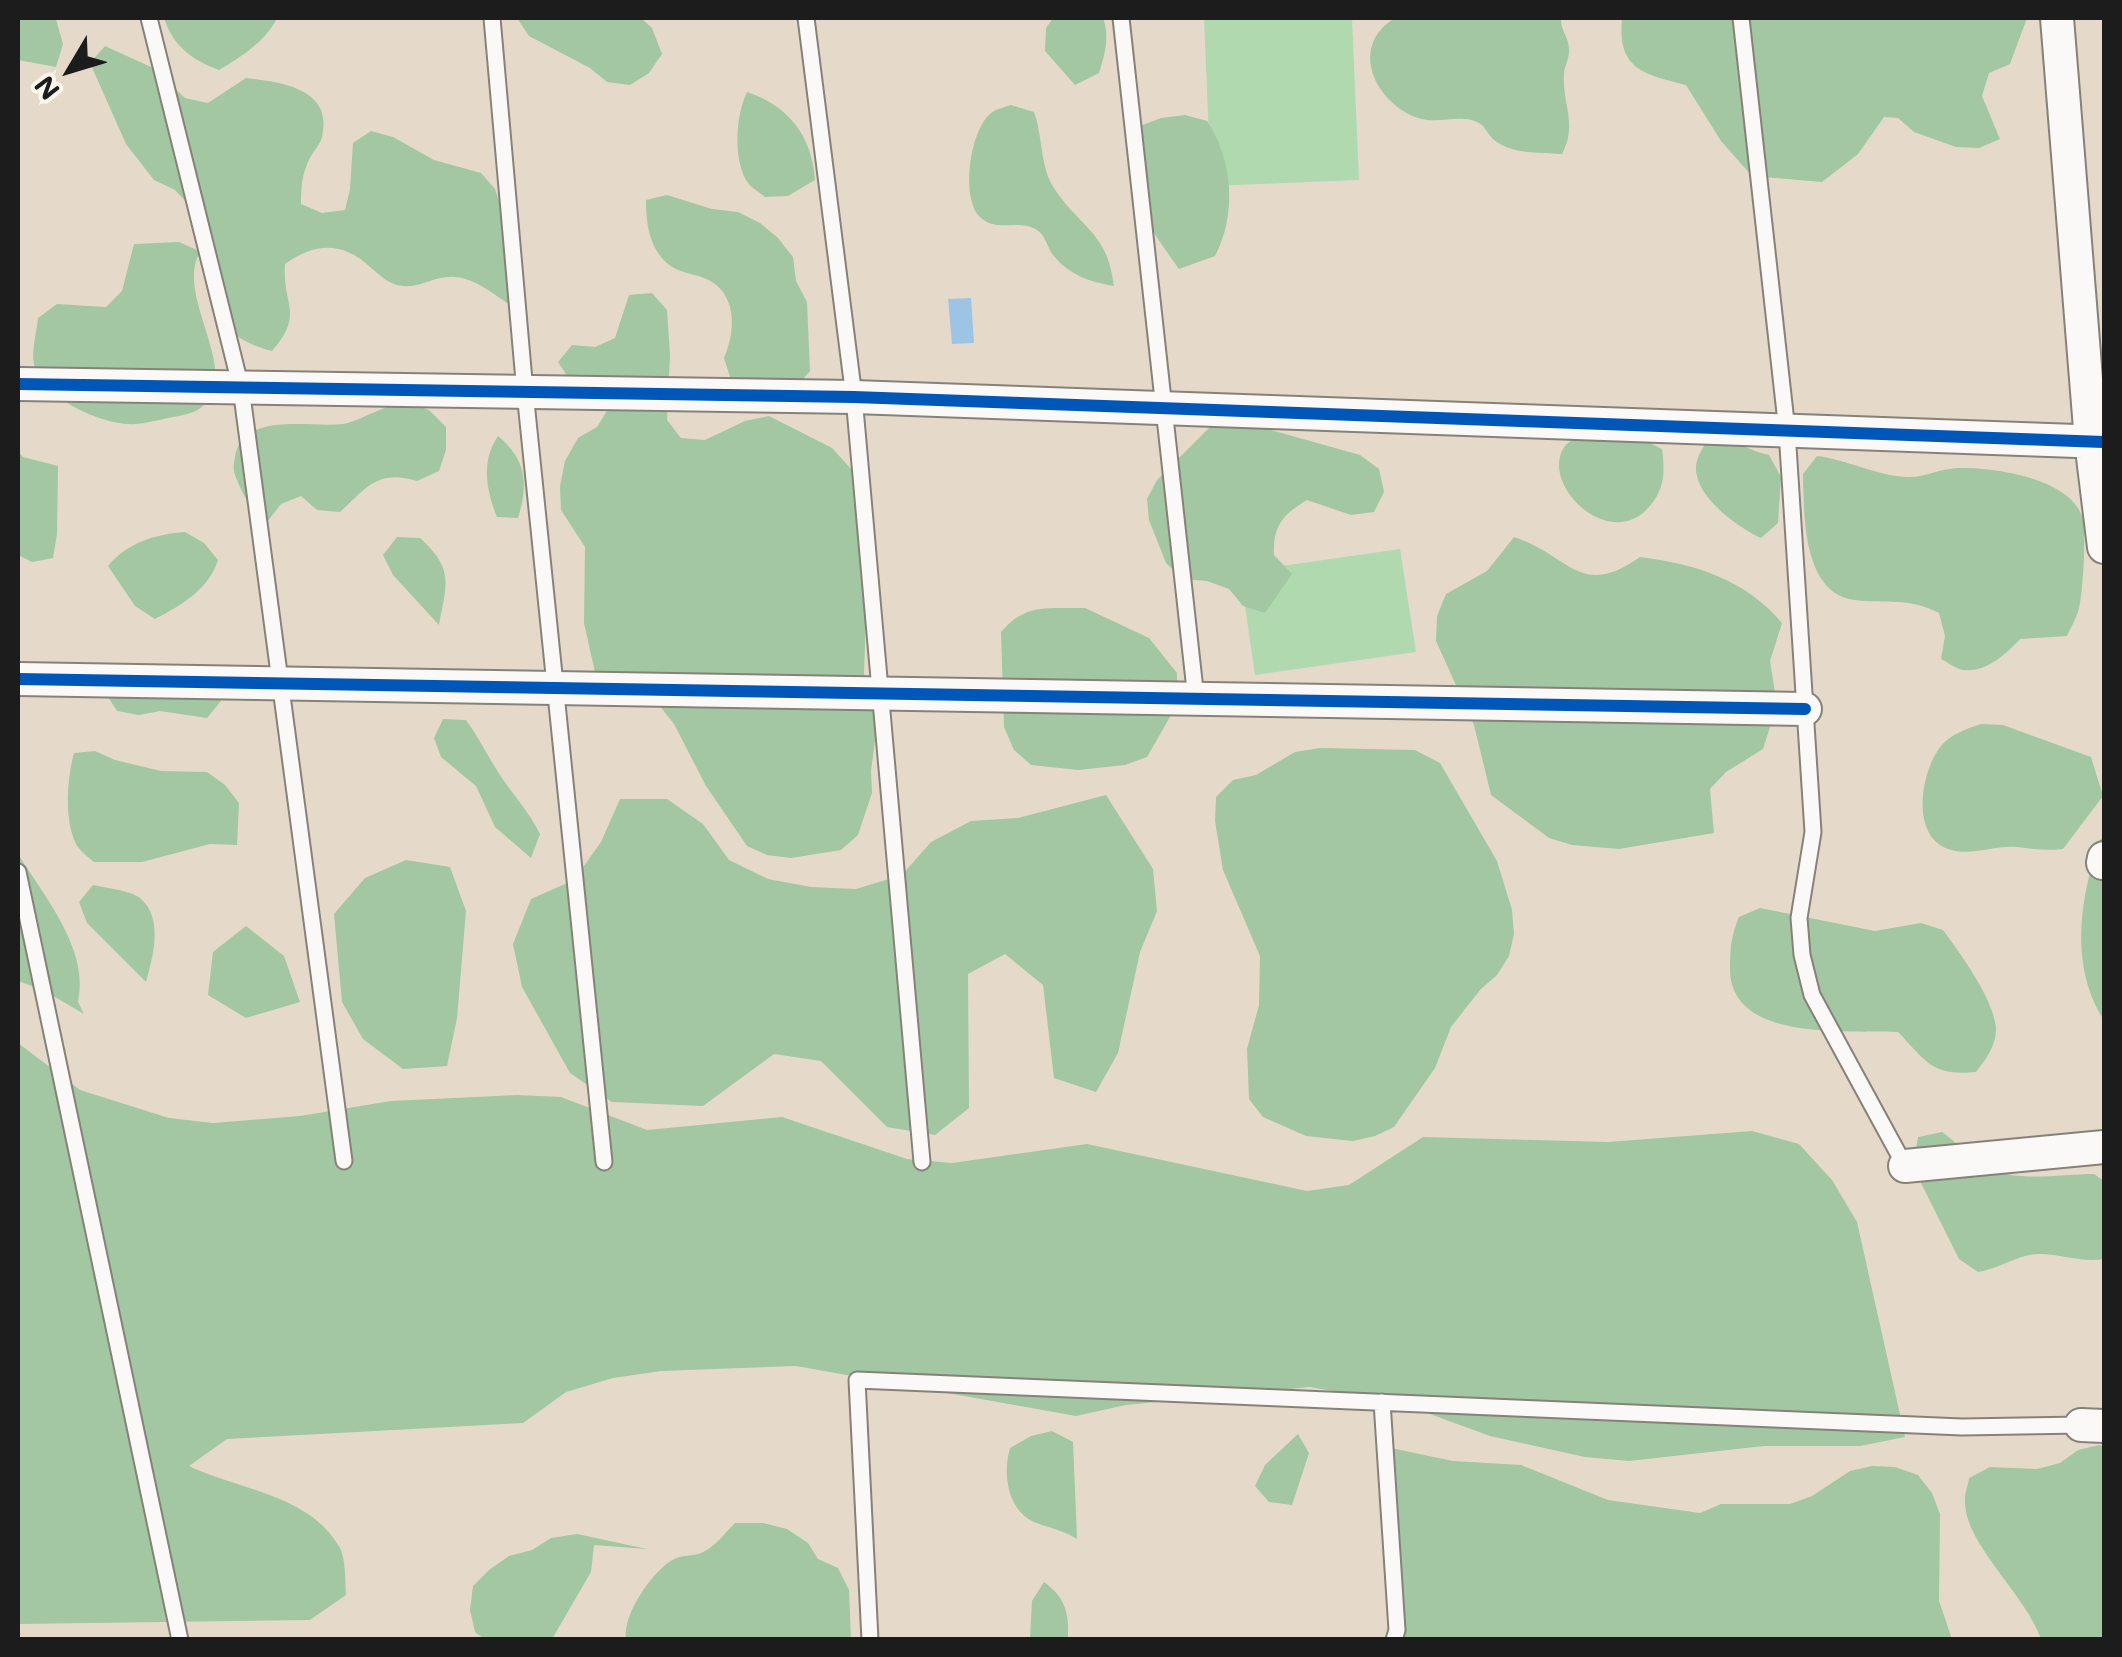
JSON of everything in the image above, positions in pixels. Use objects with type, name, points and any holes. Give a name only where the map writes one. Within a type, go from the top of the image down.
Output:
[{"type":"street","points":[[2056,18],[2098,442],[2104,547]]},
{"type":"street","points":[[18,384],[854,397],[2098,442]]},
{"type":"street","points":[[18,679],[1805,709]]},
{"type":"street","points":[[1906,1166],[2104,1147]]},
{"type":"lane","points":[[149,18],[241,388],[344,1161]]},
{"type":"lane","points":[[492,18],[525,392],[604,1162]]},
{"type":"lane","points":[[806,18],[854,397],[922,1162]]},
{"type":"lane","points":[[1121,18],[1196,699]]},
{"type":"lane","points":[[1740,18],[1787,431],[1813,832],[1799,918],[1802,956],[1812,995],[1906,1166]]},
{"type":"lane","points":[[18,872],[180,1640]]},
{"type":"lane","points":[[870,1640],[857,1380],[1962,1427],[2093,1426]]},
{"type":"lane","points":[[1382,1402],[1397,1630],[1394,1640]]},
{"type":"green space","points":[[18,18],[56,19],[63,44],[56,67],[18,60]]},
{"type":"green space","points":[[164,18],[277,18],[260,41],[219,70],[185,51]]},
{"type":"green space","points":[[517,18],[641,18],[652,28],[662,54],[649,73],[630,85],[607,82],[590,68],[529,36]]},
{"type":"green space","points":[[1053,18],[1103,18],[1105,52],[1099,73],[1075,85],[1045,51],[1046,28]]},
{"type":"green space","points":[[1204,18],[1352,18],[1359,180],[1211,186]]},
{"type":"green space","points":[[1395,18],[1561,18],[1569,45],[1564,84],[1569,133],[1562,154],[1527,152],[1501,145],[1472,120],[1418,118],[1403,111],[1379,87],[1370,58],[1381,30]]},
{"type":"green space","points":[[1622,18],[2027,18],[2010,64],[1989,73],[1982,96],[2000,139],[1979,148],[1956,147],[1914,132],[1898,118],[1884,117],[1858,154],[1822,182],[1752,176],[1721,141],[1686,85],[1646,73],[1629,59],[1624,49]]},
{"type":"green space","points":[[105,46],[151,67],[185,98],[208,103],[246,78],[288,86],[312,98],[324,121],[320,143],[305,169],[301,204],[322,213],[345,210],[353,143],[371,131],[393,137],[434,160],[481,173],[495,189],[524,278],[512,306],[479,284],[461,278],[398,285],[349,253],[318,249],[285,264],[290,318],[288,328],[272,351],[237,336],[227,326],[219,315],[199,254],[194,270],[195,288],[215,364],[215,381],[207,401],[190,413],[132,424],[101,418],[72,406],[47,387],[34,364],[38,318],[57,304],[106,307],[122,291],[134,244],[179,242],[199,251],[193,209],[175,190],[154,180],[126,144],[90,63]]},
{"type":"green space","points":[[747,92],[786,114],[809,150],[815,180],[788,196],[765,197],[748,183],[742,170],[738,136]]},
{"type":"green space","points":[[1011,105],[1034,112],[1049,180],[1099,242],[1114,286],[1088,280],[1066,268],[1037,230],[993,224],[973,207],[969,179],[977,134],[990,114]]},
{"type":"green space","points":[[1185,115],[1207,121],[1216,136],[1227,170],[1229,206],[1215,256],[1179,269],[1138,202],[1131,167],[1140,126]]},
{"type":"green space","points":[[667,195],[712,209],[738,212],[760,223],[793,257],[796,281],[807,302],[810,371],[795,388],[731,380],[724,358],[731,336],[731,313],[723,292],[704,278],[672,267],[653,243],[646,200]]},
{"type":"green space","points":[[652,293],[667,310],[667,420],[681,438],[705,440],[745,421],[769,416],[832,448],[862,481],[868,553],[864,674],[880,703],[872,793],[858,835],[841,850],[791,858],[767,855],[747,846],[706,786],[674,724],[659,705],[595,672],[584,623],[585,547],[561,510],[560,486],[565,461],[578,438],[597,427],[610,406],[571,382],[558,362],[572,345],[595,347],[615,338],[629,295]]},
{"type":"green space","points":[[408,402],[429,410],[446,427],[446,450],[439,471],[417,481],[383,479],[366,488],[340,512],[317,510],[301,496],[281,504],[267,522],[246,498],[234,466],[240,443],[250,433],[280,425],[343,424]]},
{"type":"green space","points":[[1221,416],[1360,455],[1379,469],[1384,492],[1374,512],[1351,515],[1307,500],[1285,516],[1275,536],[1274,555],[1292,574],[1265,613],[1243,606],[1229,589],[1207,581],[1183,579],[1166,563],[1149,520],[1147,499],[1157,480]]},
{"type":"green space","points":[[1584,432],[1627,432],[1662,449],[1661,487],[1649,507],[1633,519],[1615,522],[1598,518],[1569,494],[1561,478],[1559,461],[1565,446]]},
{"type":"green space","points":[[498,436],[514,454],[523,473],[518,518],[497,517],[490,496],[487,465]]},
{"type":"green space","points":[[1709,438],[1728,440],[1769,455],[1781,477],[1778,523],[1761,538],[1723,513],[1700,485],[1696,465]]},
{"type":"green space","points":[[18,452],[23,457],[58,466],[53,558],[32,562],[18,555]]},
{"type":"green space","points":[[1817,456],[1906,477],[1952,468],[1991,470],[2028,477],[2062,492],[2082,516],[2084,534],[2080,600],[2067,636],[2020,639],[1987,665],[1963,670],[1941,659],[1945,636],[1939,613],[1908,603],[1855,600],[1838,594],[1816,568],[1806,529],[1803,474]]},
{"type":"green space","points":[[185,532],[204,543],[218,560],[201,588],[155,619],[135,606],[108,566],[142,541]]},
{"type":"green space","points":[[397,537],[420,538],[443,568],[445,587],[439,625],[393,575],[383,555]]},
{"type":"green space","points":[[1514,537],[1588,574],[1602,575],[1640,557],[1699,569],[1752,595],[1782,623],[1770,661],[1777,705],[1763,749],[1726,772],[1710,789],[1714,833],[1619,849],[1572,845],[1549,838],[1491,795],[1474,725],[1436,641],[1437,616],[1446,594],[1487,571]]},
{"type":"green space","points":[[1400,549],[1416,652],[1255,675],[1240,572]]},
{"type":"green space","points":[[1085,608],[1149,638],[1177,673],[1177,695],[1170,717],[1147,757],[1125,765],[1078,770],[1031,765],[1014,750],[1004,727],[1001,632],[1029,611]]},
{"type":"green space","points":[[206,684],[221,701],[207,718],[160,711],[139,715],[117,711],[105,692]]},
{"type":"green space","points":[[443,719],[466,720],[532,820],[540,834],[531,858],[495,827],[476,786],[441,757],[434,738]]},
{"type":"green space","points":[[1981,724],[2003,725],[2091,757],[2103,796],[2063,849],[2008,847],[1956,851],[1936,842],[1928,831],[1924,786],[1934,757],[1949,738]]},
{"type":"green space","points":[[1320,748],[1415,750],[1440,763],[1497,861],[1512,910],[1514,934],[1509,956],[1451,1027],[1435,1068],[1394,1127],[1353,1141],[1306,1136],[1263,1117],[1249,1099],[1247,1049],[1259,1005],[1260,956],[1223,870],[1215,821],[1216,797],[1233,780],[1256,775],[1295,752]]},
{"type":"green space","points":[[95,751],[161,771],[207,772],[225,785],[239,803],[237,845],[210,844],[142,862],[94,862],[76,844],[68,799],[74,753]]},
{"type":"green space","points":[[1106,795],[1153,869],[1157,911],[1140,952],[1118,1053],[1096,1092],[1054,1078],[1043,985],[1005,954],[968,974],[969,1108],[935,1135],[887,1127],[821,1061],[774,1054],[703,1106],[612,1102],[570,1073],[522,987],[513,944],[531,899],[574,880],[601,842],[620,799],[667,799],[703,824],[729,860],[768,879],[811,887],[856,889],[902,875],[931,842],[971,821],[1018,818]]},
{"type":"green space","points":[[2104,836],[2104,1020],[2086,977],[2081,931],[2087,885]]},
{"type":"green space","points":[[18,854],[71,943],[80,982],[78,1002],[84,1014],[43,990],[18,981]]},
{"type":"green space","points":[[406,860],[450,867],[466,911],[457,1018],[447,1066],[403,1069],[363,1039],[342,1002],[334,914],[365,878]]},
{"type":"green space","points":[[93,885],[130,893],[147,906],[155,938],[146,982],[87,923],[79,902]]},
{"type":"green space","points":[[1760,908],[1875,931],[1921,923],[1943,930],[1990,1005],[1996,1029],[1990,1052],[1976,1072],[1949,1072],[1931,1065],[1898,1032],[1795,1027],[1749,1009],[1735,993],[1731,949],[1739,917]]},
{"type":"green space","points":[[246,926],[284,956],[300,1002],[246,1018],[208,995],[213,952]]},
{"type":"green space","points":[[18,1043],[80,1090],[169,1118],[213,1123],[300,1116],[391,1101],[517,1095],[561,1097],[647,1130],[782,1117],[907,1159],[952,1163],[1087,1144],[1307,1191],[1349,1185],[1423,1137],[1608,1142],[1752,1131],[1799,1144],[1832,1180],[1857,1222],[1905,1437],[1860,1446],[1764,1446],[1629,1461],[1585,1457],[1490,1436],[1400,1403],[1310,1387],[1126,1405],[1076,1416],[796,1366],[661,1371],[613,1378],[566,1392],[523,1423],[227,1439],[189,1466],[292,1505],[327,1530],[342,1553],[346,1595],[310,1620],[18,1624]]},
{"type":"green space","points":[[1942,1132],[1979,1163],[1997,1172],[2024,1176],[2094,1174],[2104,1181],[2104,1259],[2032,1255],[1978,1272],[1959,1259],[1920,1181],[1914,1159],[1918,1137]]},
{"type":"green space","points":[[1052,1431],[1073,1442],[1077,1539],[1020,1512],[1007,1481],[1010,1448],[1031,1436]]},
{"type":"green space","points":[[1298,1434],[1309,1453],[1292,1505],[1269,1502],[1255,1486],[1265,1465]]},
{"type":"green space","points":[[2104,1446],[2104,1639],[2041,1639],[2023,1605],[1975,1535],[1965,1502],[1969,1478],[1990,1467],[2037,1469]]},
{"type":"green space","points":[[1391,1448],[1453,1461],[1521,1465],[1608,1500],[1700,1513],[1721,1504],[1790,1504],[1812,1496],[1850,1471],[1872,1466],[1895,1467],[1918,1475],[1932,1493],[1940,1514],[1939,1601],[1952,1639],[1399,1639]]},
{"type":"green space","points":[[735,1523],[763,1523],[787,1529],[808,1543],[818,1559],[838,1568],[849,1590],[851,1639],[626,1639],[634,1606],[657,1573],[674,1559],[709,1548]]},
{"type":"green space","points":[[577,1534],[647,1549],[594,1545],[591,1572],[552,1639],[484,1639],[475,1632],[470,1610],[473,1586],[489,1570],[509,1556],[532,1550],[551,1538]]},
{"type":"green space","points":[[1044,1582],[1065,1607],[1068,1639],[1030,1639],[1032,1601]]},
{"type":"water","points":[[971,298],[974,343],[952,344],[948,299]]},
{"type":"cycle path","points":[[18,384],[854,397],[2104,442]]},
{"type":"cycle path","points":[[18,679],[1805,709]]}]
